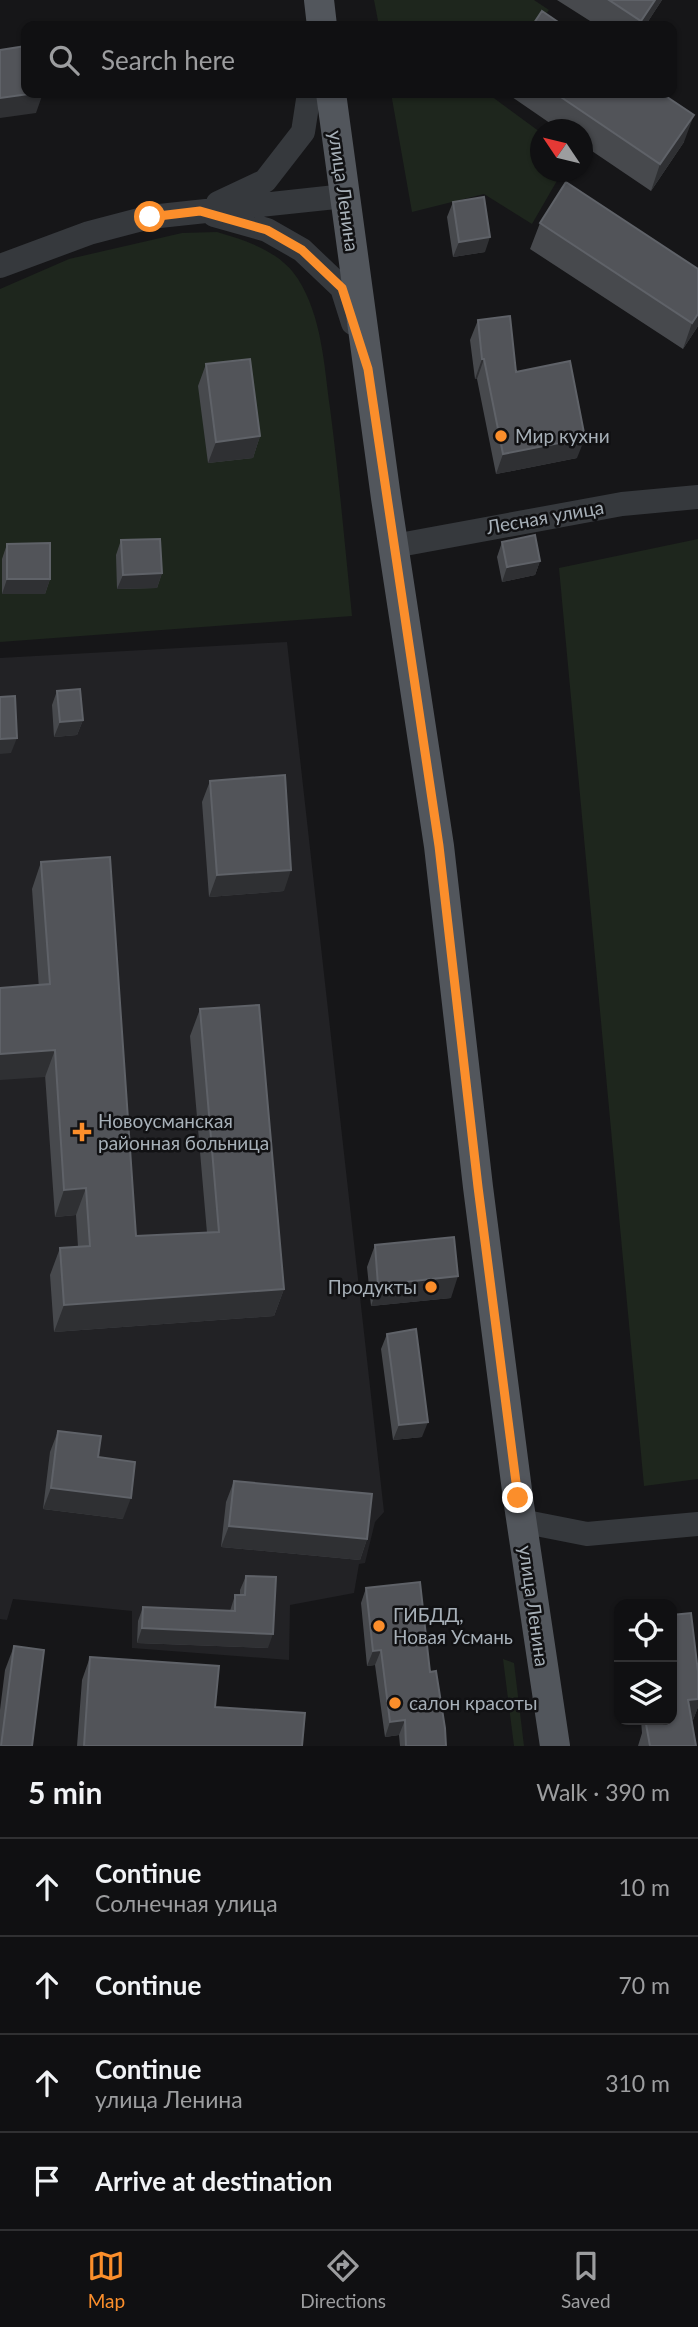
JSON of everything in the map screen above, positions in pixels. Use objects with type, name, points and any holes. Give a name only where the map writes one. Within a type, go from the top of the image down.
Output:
[{"type":"main road","name":"улица Ленина","points":[[332,98],[368,369],[440,859],[478,1187],[521,1521],[555,1746]]},
{"type":"street","points":[[200,211],[265,181],[303,132],[308,98]]},
{"type":"street","points":[[0,266],[89,233],[150,217],[345,196]]},
{"type":"street","points":[[200,211],[267,230],[302,250],[342,288],[368,369]]},
{"type":"street","name":"Лесная улица","points":[[394,546],[622,504],[698,497]]},
{"type":"street","points":[[521,1521],[587,1534],[698,1524]]},
{"type":"shaded area","points":[[374,0],[534,0],[549,10],[540,21],[378,21]]},
{"type":"shaded area","points":[[392,98],[494,98],[530,125],[530,182],[556,182],[532,224],[484,194],[412,212]]},
{"type":"shaded area","points":[[217,232],[251,243],[282,261],[298,279],[312,309],[326,375],[352,616],[0,642],[0,289],[69,259],[182,233]]},
{"type":"shaded area","points":[[698,539],[698,1479],[644,1486],[559,568]]},
{"type":"shaded area","points":[[287,642],[384,1512],[375,1522],[365,1563],[359,1564],[354,1593],[290,1605],[289,1660],[132,1648],[132,1611],[13,1599],[7,1620],[0,1619],[0,658]]},
{"type":"shaded area","points":[[503,1659],[514,1663],[524,1746],[514,1746]]},
{"type":"building","points":[[609,0],[655,0],[641,21]]},
{"type":"building","points":[[542,11],[557,21],[535,21]]},
{"type":"building","points":[[21,47],[21,95],[0,98],[0,50]]},
{"type":"building","points":[[562,98],[668,98],[694,115],[660,164]]},
{"type":"building","points":[[566,182],[698,269],[698,314],[692,323],[540,223]]},
{"type":"building","points":[[484,197],[490,237],[459,242],[453,202]]},
{"type":"building","points":[[510,316],[516,372],[570,361],[585,438],[503,454],[482,359],[478,320]]},
{"type":"building","points":[[250,359],[260,436],[216,442],[206,364]]},
{"type":"building","points":[[535,535],[540,561],[507,567],[502,542]]},
{"type":"building","points":[[160,539],[162,573],[123,575],[121,540]]},
{"type":"building","points":[[50,543],[50,579],[7,579],[7,544]]},
{"type":"building","points":[[80,689],[83,720],[60,722],[57,691]]},
{"type":"building","points":[[15,696],[17,738],[0,739],[0,697]]},
{"type":"building","points":[[285,775],[291,870],[217,875],[210,781]]},
{"type":"building","points":[[110,857],[136,1236],[219,1232],[200,1009],[259,1005],[284,1289],[64,1305],[60,1248],[90,1246],[86,1188],[64,1190],[55,1050],[0,1054],[0,988],[50,984],[41,862]]},
{"type":"building","points":[[454,1237],[458,1276],[378,1285],[375,1245]]},
{"type":"building","points":[[416,1329],[428,1422],[399,1425],[387,1334]]},
{"type":"building","points":[[58,1431],[101,1436],[98,1457],[135,1462],[131,1498],[51,1488]]},
{"type":"building","points":[[234,1481],[372,1494],[367,1539],[229,1526]]},
{"type":"building","points":[[246,1576],[276,1577],[273,1634],[142,1628],[143,1607],[235,1611],[235,1595],[245,1595]]},
{"type":"building","points":[[420,1582],[430,1672],[436,1671],[446,1746],[406,1746],[405,1720],[390,1722],[381,1650],[373,1651],[366,1588]]},
{"type":"building","points":[[691,1613],[698,1672],[698,1699],[688,1700],[696,1746],[650,1746],[646,1725],[677,1725],[677,1614]]},
{"type":"building","points":[[14,1646],[44,1650],[32,1746],[1,1746]]},
{"type":"building","points":[[90,1657],[219,1666],[215,1707],[305,1713],[302,1746],[84,1746]]},
{"type":"place","name":"Мир кухни","points":[[501,436]]},
{"type":"place","name":"Новоусманская районная больница","points":[[82,1132]]},
{"type":"place","name":"Продукты","points":[[431,1287]]},
{"type":"place","name":"ГИБДД, Новая Усмань","points":[[379,1626]]},
{"type":"place","name":"салон красоты","points":[[395,1703]]},
{"type":"route","points":[[150,217],[200,211],[267,230],[302,250],[342,288],[368,369],[439,846],[478,1187],[518,1498]]}]
